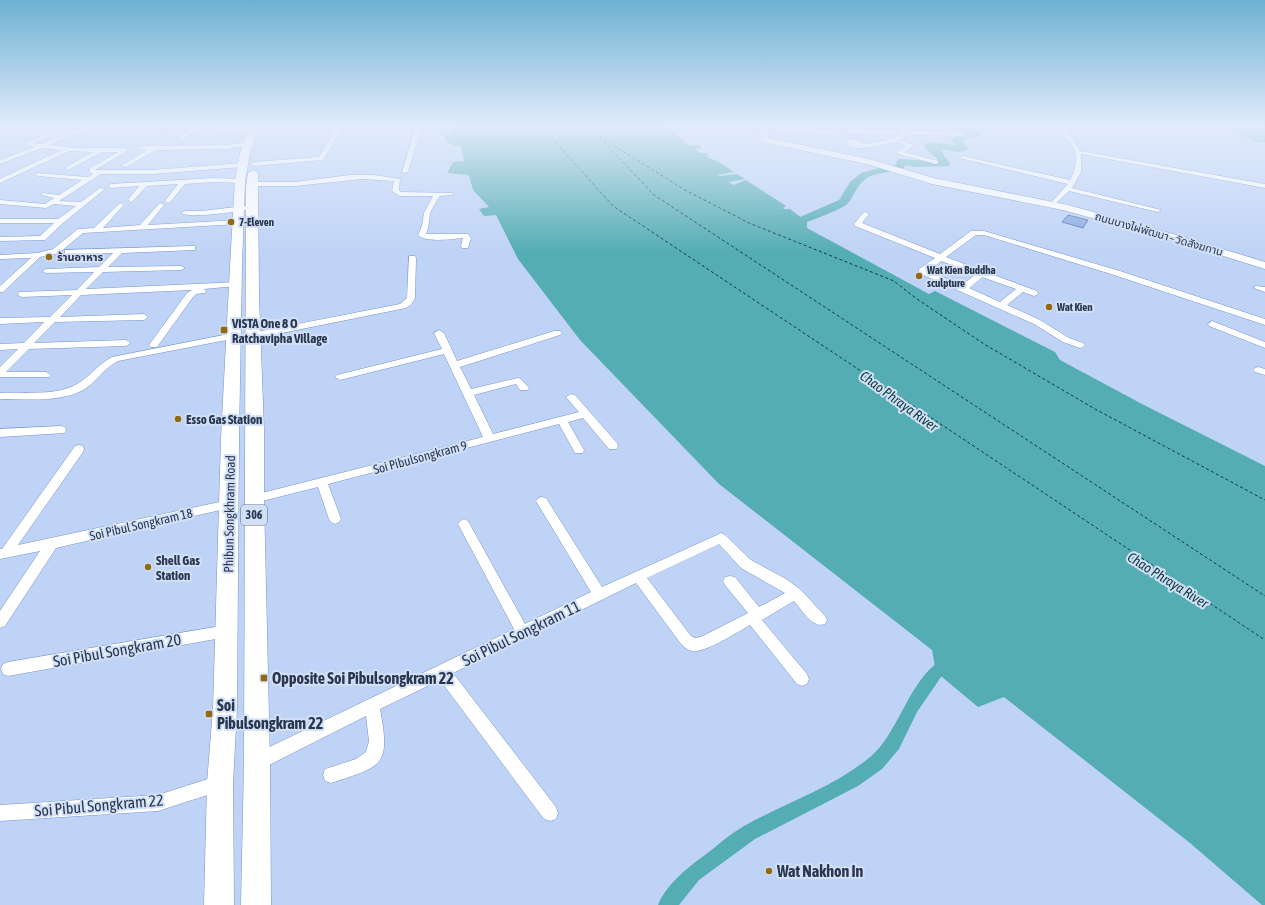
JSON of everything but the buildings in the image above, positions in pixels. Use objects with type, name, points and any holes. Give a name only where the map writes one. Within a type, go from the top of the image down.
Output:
[{"type":"main road","name":"Phibun Songkhram Road","points":[[219,905],[220,783],[224,722],[230,504],[243,336],[251,263],[246,192],[247,168]]},
{"type":"main road","name":"Phibun Songkhram Road","points":[[249,168],[236,286],[243,336],[256,461],[254,499],[257,762],[256,905]]},
{"type":"main road","points":[[230,504],[254,499]]},
{"type":"street","points":[[0,181],[27,168]]},
{"type":"street","points":[[95,168],[92,170],[92,172],[186,170],[246,192]]},
{"type":"street","points":[[185,213],[202,213],[300,168]]},
{"type":"street","name":"ถนนบางไผ่พัฒนา – วัดสังฆทาน","points":[[892,168],[932,181],[1052,205],[1148,230],[1265,266]]},
{"type":"street","points":[[1010,168],[1042,175],[1070,186],[1158,210]]},
{"type":"street","points":[[1052,205],[1070,186],[1078,172],[1078,168]]},
{"type":"street","points":[[1167,168],[1265,186]]},
{"type":"street","points":[[0,202],[46,206],[87,184],[100,172]]},
{"type":"street","points":[[14,174],[28,177]]},
{"type":"street","points":[[38,174],[87,184]]},
{"type":"street","points":[[0,239],[42,238],[116,174]]},
{"type":"street","points":[[131,200],[151,174]]},
{"type":"street","points":[[0,257],[38,255],[56,251],[78,232],[97,229],[143,227],[246,192],[297,183],[356,176],[374,176],[398,180],[395,191],[396,193],[451,194]]},
{"type":"street","points":[[101,187],[214,180],[246,192]]},
{"type":"street","points":[[168,201],[183,182]]},
{"type":"street","points":[[44,194],[58,200],[82,204]]},
{"type":"street","points":[[438,194],[431,206],[426,220],[427,226],[422,235],[426,237],[465,236],[467,238],[465,246]]},
{"type":"street","points":[[97,229],[121,205]]},
{"type":"street","points":[[143,227],[161,205]]},
{"type":"street","points":[[865,214],[858,224],[940,258],[1034,293]]},
{"type":"street","points":[[0,221],[60,221]]},
{"type":"street","points":[[1080,345],[1066,340],[1037,322],[922,271],[974,233],[984,233],[1117,273],[1265,322]]},
{"type":"street","points":[[68,252],[192,248]]},
{"type":"street","points":[[46,375],[1,374],[1,371],[120,250]]},
{"type":"street","points":[[0,290],[38,255]]},
{"type":"street","points":[[0,396],[70,392],[82,386],[100,367],[115,359],[403,306],[408,303],[411,298],[412,258]]},
{"type":"street","points":[[46,271],[181,268]]},
{"type":"street","points":[[963,288],[982,273]]},
{"type":"street","points":[[22,294],[236,286]]},
{"type":"street","points":[[154,345],[193,293],[236,286]]},
{"type":"street","points":[[1001,306],[1022,288]]},
{"type":"street","points":[[0,321],[144,317]]},
{"type":"street","points":[[1212,324],[1265,344]]},
{"type":"street","points":[[439,333],[469,393],[489,438]]},
{"type":"street","points":[[455,365],[557,333]]},
{"type":"street","points":[[0,347],[126,343]]},
{"type":"street","points":[[340,377],[447,350]]},
{"type":"street","points":[[469,393],[518,381],[524,388]]},
{"type":"street","points":[[571,397],[612,446]]},
{"type":"street","name":"Soi Pibulsongkram 9","points":[[254,499],[586,414]]},
{"type":"street","points":[[562,420],[579,450]]},
{"type":"street","points":[[0,433],[61,430]]},
{"type":"street","points":[[3,554],[79,449]]},
{"type":"street","points":[[322,482],[335,519]]},
{"type":"street","points":[[542,501],[600,594]]},
{"type":"street","name":"Soi Pibul Songkram 18","points":[[3,554],[230,504]]},
{"type":"street","points":[[464,524],[523,633]]},
{"type":"street","name":"Soi Pibul Songkram 11","points":[[257,762],[600,594],[721,538],[746,564],[781,583],[796,594]]},
{"type":"street","points":[[0,622],[52,544]]},
{"type":"street","points":[[639,577],[686,640],[693,645],[703,643],[755,617],[796,594],[820,620]]},
{"type":"street","points":[[730,581],[802,679]]},
{"type":"street","name":"Soi Pibul Songkram 20","points":[[8,669],[227,631]]},
{"type":"street","points":[[442,671],[550,813]]},
{"type":"street","points":[[331,774],[367,762],[374,757],[377,748],[372,706]]},
{"type":"street","name":"Soi Pibul Songkram 22","points":[[0,813],[158,803],[220,783]]},
{"type":"water","name":"Chao Phraya River","points":[[450,168],[728,168],[734,172],[717,175],[737,174],[745,179],[729,182],[733,185],[746,180],[786,206],[783,208],[784,209],[790,209],[807,222],[807,228],[929,294],[935,291],[1055,352],[1060,360],[1142,404],[1265,466],[1265,905],[1262,905],[1190,843],[1004,697],[978,707],[936,672],[932,650],[719,484],[580,340],[518,259],[496,215],[484,216],[479,209],[489,207],[473,190],[469,175],[447,173]]},
{"type":"waterway","points":[[781,226],[804,219],[843,202],[854,184],[865,175],[872,172],[897,168]]},
{"type":"waterway","points":[[667,905],[693,874],[749,833],[852,780],[876,763],[893,743],[912,707],[936,672],[948,664]]},
{"type":"ferry route","points":[[579,168],[613,206],[1265,640]]},
{"type":"ferry route","points":[[629,168],[654,195],[1265,596]]},
{"type":"ferry route","points":[[650,168],[685,190],[749,223],[894,281],[917,299],[984,344],[1095,409],[1265,500]]},
{"type":"place","name":"7-Eleven","points":[[231,222]]},
{"type":"place","name":"ร้านอาหาร","points":[[49,257]]},
{"type":"place","name":"Wat Kien Buddha sculpture","points":[[919,276]]},
{"type":"place","name":"Wat Kien","points":[[1049,307]]},
{"type":"place","name":"VISTA One 8 O Ratchavipha Village","points":[[224,330]]},
{"type":"place","name":"Esso Gas Station","points":[[178,419]]},
{"type":"place","name":"Shell Gas Station","points":[[148,567]]},
{"type":"place","name":"Opposite Soi Pibulsongkram 22","points":[[264,678]]},
{"type":"place","name":"Soi Pibulsongkram 22","points":[[209,714]]},
{"type":"place","name":"Wat Nakhon In","points":[[769,871]]}]
